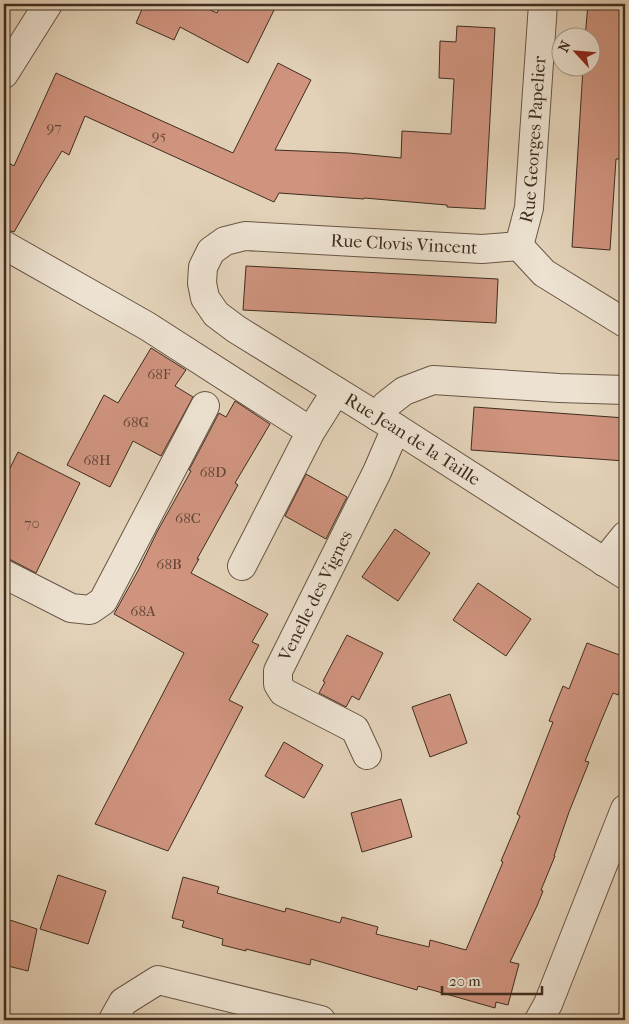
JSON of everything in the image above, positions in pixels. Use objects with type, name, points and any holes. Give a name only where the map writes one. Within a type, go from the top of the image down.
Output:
[{"type":"street","points":[[4,74],[48,4]]},
{"type":"street","name":"Rue Georges Papelier","points":[[519,246],[529,208],[542,4]]},
{"type":"street","name":"Rue Clovis Vincent","points":[[204,298],[202,267],[211,251],[224,241],[245,236],[482,249],[519,246]]},
{"type":"street","points":[[4,245],[147,326],[301,425]]},
{"type":"street","points":[[519,246],[544,272],[625,323]]},
{"type":"street","name":"Rue Jean de la Taille","points":[[204,298],[216,314],[236,329],[387,422],[615,568]]},
{"type":"street","points":[[387,422],[386,405],[404,392],[433,380],[625,390]]},
{"type":"street","points":[[242,566],[310,431],[336,391]]},
{"type":"street","points":[[4,574],[71,608],[90,610],[103,601],[205,406]]},
{"type":"street","name":"Venelle des Vignes","points":[[367,755],[355,729],[284,692],[278,684],[278,671],[377,472],[387,422]]},
{"type":"street","points":[[615,568],[625,536]]},
{"type":"street","points":[[539,1020],[548,1004],[625,810]]},
{"type":"street","points":[[113,1020],[123,1002],[158,980],[321,1020]]},
{"type":"building","points":[[137,4],[197,4],[217,13],[221,4],[277,4],[248,63],[180,27],[174,40],[136,23],[143,7]]},
{"type":"building","points":[[588,4],[625,4],[625,159],[616,159],[610,250],[572,247],[582,78],[602,78],[602,28],[586,28]]},
{"type":"building","points":[[457,26],[495,28],[485,209],[364,198],[279,193],[274,202],[85,116],[69,155],[62,151],[14,232],[4,229],[4,160],[14,166],[56,73],[233,153],[278,63],[311,80],[275,150],[349,153],[401,158],[402,131],[451,134],[454,79],[439,78],[440,41],[456,42]]},
{"type":"building","points":[[246,266],[498,279],[496,323],[243,310]]},
{"type":"building","points":[[151,348],[186,370],[175,386],[193,397],[161,456],[133,441],[110,487],[67,465],[104,395],[118,403]]},
{"type":"building","points":[[235,401],[270,424],[235,483],[238,485],[191,573],[268,614],[252,642],[259,645],[229,700],[243,707],[168,851],[95,824],[184,653],[114,614],[191,471],[189,470],[219,413],[226,417]]},
{"type":"building","points":[[474,407],[625,418],[625,461],[471,450]]},
{"type":"building","points":[[18,452],[80,483],[36,573],[4,558],[4,480]]},
{"type":"building","points":[[306,474],[347,497],[326,539],[285,516]]},
{"type":"building","points":[[395,529],[430,553],[398,601],[362,577]]},
{"type":"building","points":[[478,583],[531,619],[506,656],[453,620]]},
{"type":"building","points":[[347,635],[383,653],[359,700],[352,696],[346,707],[319,693],[325,682],[323,681]]},
{"type":"building","points":[[587,643],[625,657],[625,678],[618,695],[613,693],[602,719],[585,761],[589,762],[541,890],[543,891],[510,962],[519,964],[508,1005],[496,1002],[495,1008],[418,986],[417,990],[311,959],[310,965],[222,945],[223,939],[182,927],[184,921],[172,918],[183,877],[219,887],[217,893],[285,912],[286,908],[340,923],[342,917],[378,927],[376,934],[429,947],[430,940],[466,950],[520,816],[517,814],[553,722],[549,721],[563,686],[569,689]]},
{"type":"building","points":[[450,694],[467,743],[430,757],[412,707]]},
{"type":"building","points":[[284,742],[323,765],[304,798],[265,776]]},
{"type":"building","points":[[401,799],[412,837],[362,852],[351,813]]},
{"type":"building","points":[[58,875],[106,891],[88,944],[40,929]]},
{"type":"building","points":[[4,918],[37,929],[28,971],[4,965]]}]
